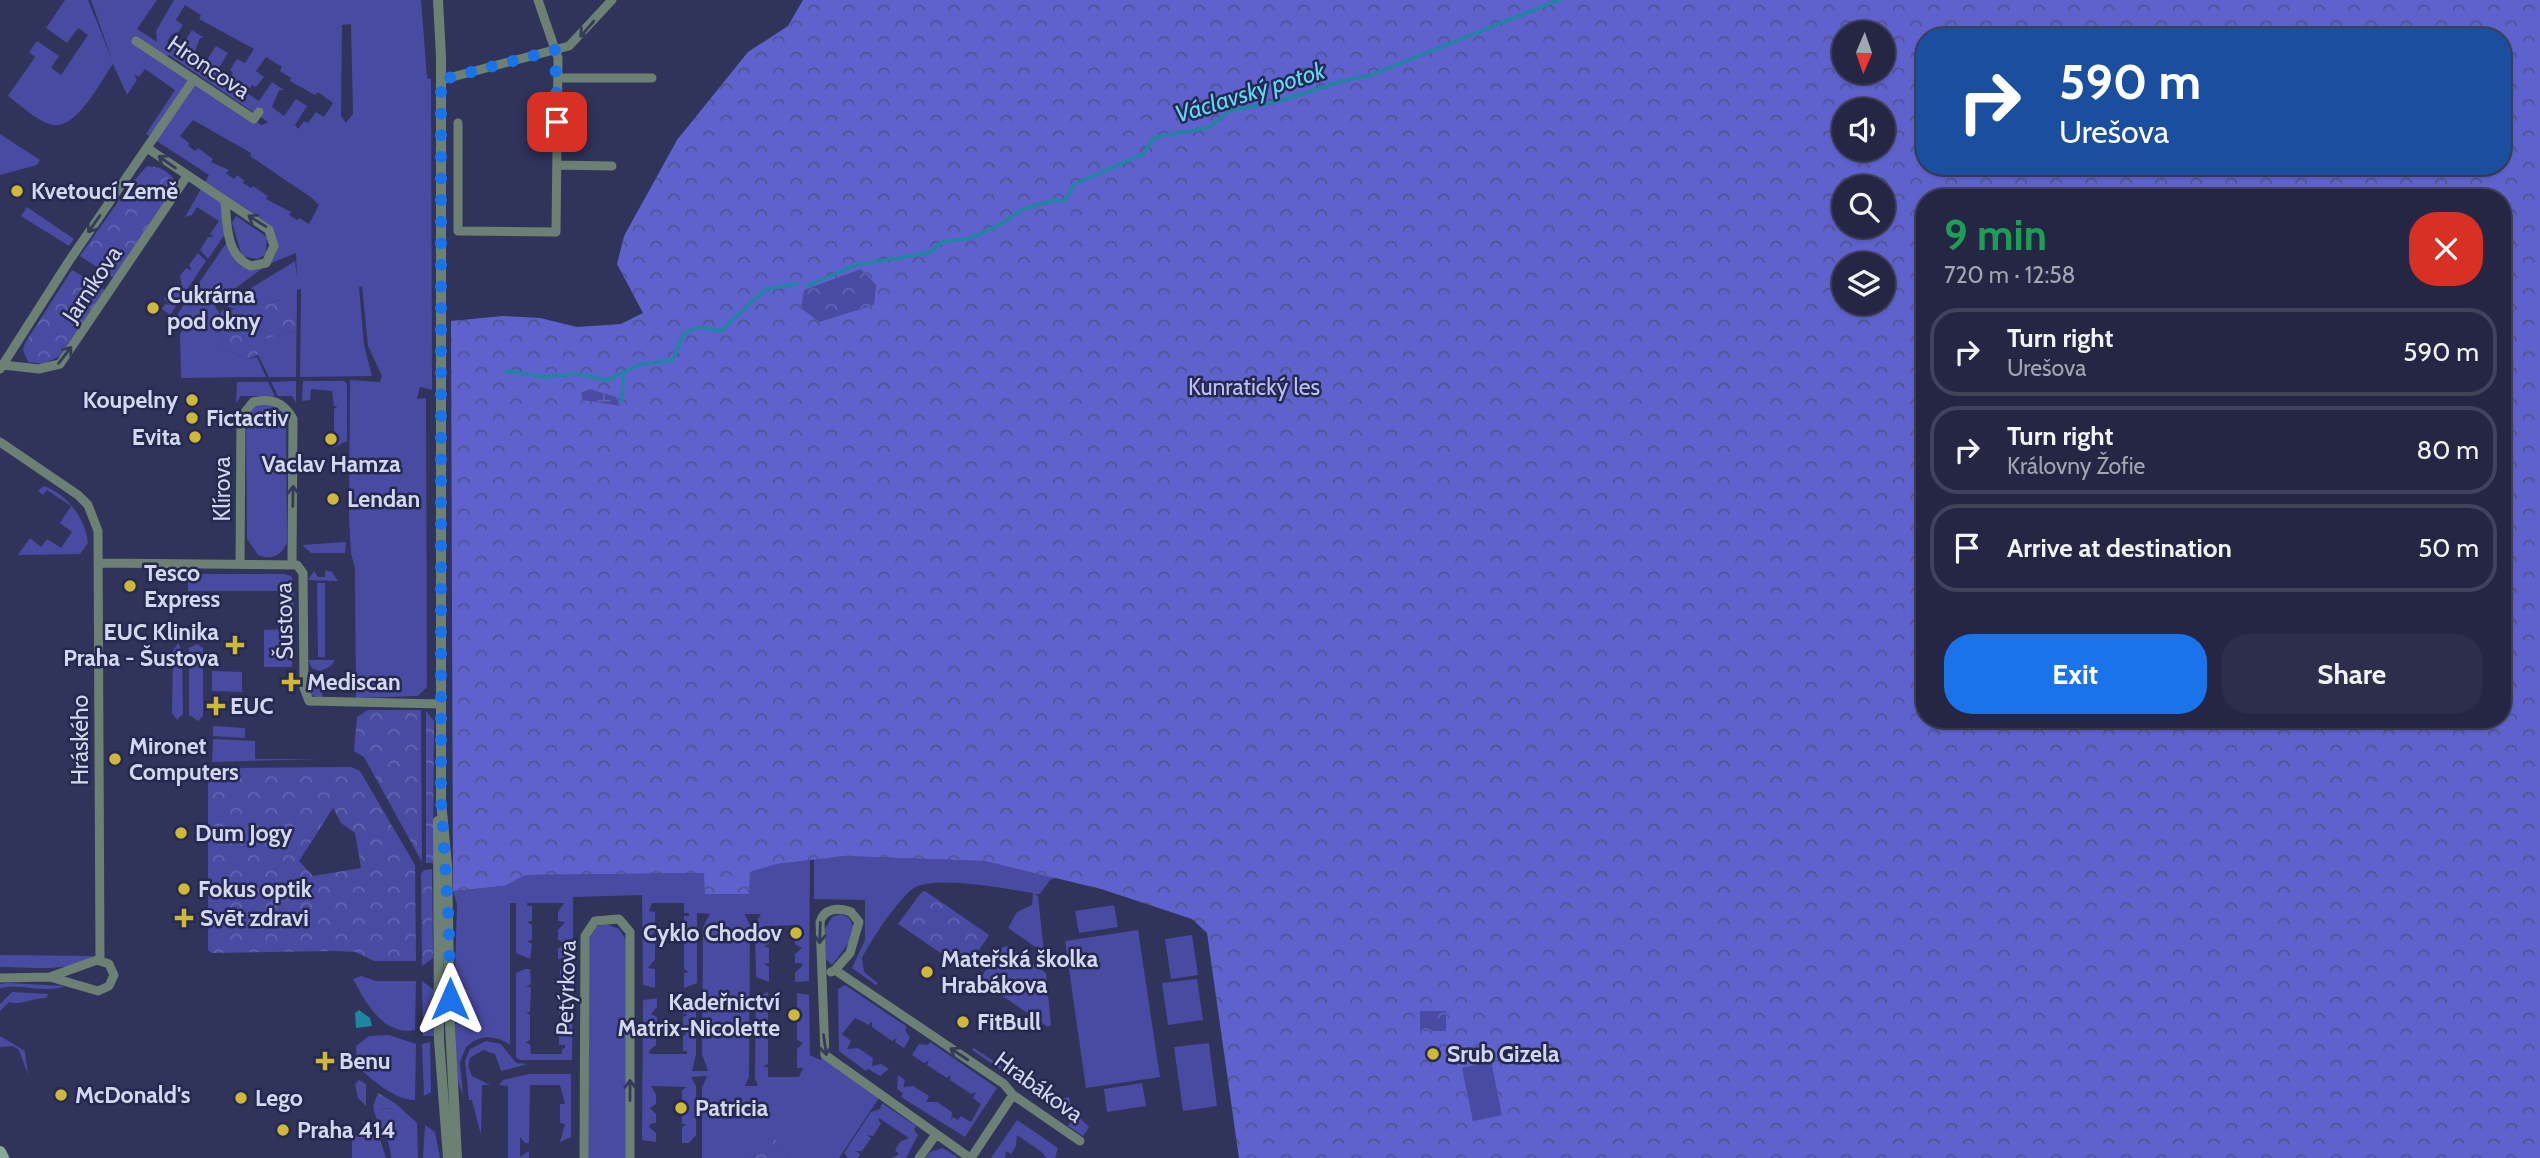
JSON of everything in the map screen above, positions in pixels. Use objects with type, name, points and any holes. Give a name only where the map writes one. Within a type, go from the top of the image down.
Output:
[{"type":"main road","points":[[0,1152],[3,1158]]},
{"type":"street","points":[[438,0],[441,80],[441,801],[436,866],[438,1026],[448,1158]]},
{"type":"street","points":[[458,123],[458,231],[556,232],[558,78],[555,50],[538,0]]},
{"type":"street","points":[[441,80],[555,50],[576,41],[612,0]]},
{"type":"street","name":"Hroncova","points":[[136,41],[254,119],[259,112]]},
{"type":"street","points":[[558,78],[652,78]]},
{"type":"street","name":"Jarníkova","points":[[1,367],[194,79]]},
{"type":"street","points":[[147,148],[265,227],[273,235],[274,252],[266,263],[251,266],[236,256],[228,233],[225,202]]},
{"type":"street","points":[[557,165],[612,166]]},
{"type":"street","name":"Jarníkova","points":[[1,367],[39,369],[60,363],[187,176]]},
{"type":"street","name":"Klírova","points":[[240,564],[241,417],[253,402],[272,400],[288,410],[293,419],[292,564]]},
{"type":"street","name":"Hráského","points":[[0,442],[72,490],[88,505],[98,531],[100,960],[112,969],[113,981],[104,990],[87,987]]},
{"type":"street","name":"Šustova","points":[[99,563],[292,564],[300,567],[303,573],[304,688],[309,701],[441,704]]},
{"type":"street","points":[[441,801],[447,866],[450,1026],[457,1158]]},
{"type":"street","points":[[824,977],[835,970],[850,953],[856,940],[859,922],[851,912],[839,909],[827,912],[820,922],[825,1055],[934,1136],[970,1158],[1013,1095]]},
{"type":"street","name":"Petýrkova","points":[[583,1158],[585,936],[595,921],[619,919],[630,932],[630,1158]]},
{"type":"street","points":[[50,977],[100,960]]},
{"type":"street","points":[[86,965],[82,976],[87,987]]},
{"type":"street","name":"Hrabákova","points":[[835,970],[1004,1084],[1013,1095],[1080,1141]]},
{"type":"street","points":[[0,978],[50,977],[87,987]]},
{"type":"street","points":[[919,1158],[934,1136]]},
{"type":"green space","points":[[65,0],[88,0],[113,62],[91,0],[157,0],[137,29],[157,42],[156,31],[174,0],[421,0],[427,78],[431,79],[432,390],[420,387],[417,399],[426,398],[427,687],[418,696],[356,698],[355,569],[351,553],[349,518],[350,380],[380,382],[382,376],[368,346],[362,286],[359,287],[364,345],[372,376],[300,377],[301,289],[297,290],[296,377],[269,377],[258,355],[260,340],[295,331],[295,313],[284,315],[280,300],[250,308],[253,322],[244,321],[236,309],[228,307],[230,301],[295,261],[297,278],[296,253],[267,265],[214,304],[220,315],[213,329],[221,337],[224,349],[248,359],[257,357],[266,377],[181,378],[180,334],[185,325],[175,318],[227,242],[239,265],[262,266],[274,257],[277,251],[274,235],[262,221],[235,203],[225,218],[225,234],[208,259],[200,250],[208,237],[214,237],[210,234],[219,221],[197,207],[192,215],[185,217],[209,175],[146,134],[175,90],[145,69],[139,77],[134,74],[137,80],[127,95],[113,64],[86,104],[68,121],[59,125],[38,119],[8,96],[35,57],[29,52],[37,41],[59,56],[51,68],[61,75],[88,35],[78,28],[67,43],[46,28]],"holes":[[[185,5],[201,15],[199,19],[254,49],[245,63],[237,59],[230,70],[233,73],[228,81],[216,73],[228,53],[216,46],[205,63],[193,56],[200,38],[204,38],[192,30],[179,50],[167,42],[172,34],[176,36],[183,25],[176,20]],[[351,24],[353,114],[346,123],[341,116],[342,25]],[[169,55],[268,122],[261,125],[162,59]],[[266,57],[282,67],[280,71],[291,78],[290,81],[315,95],[318,92],[333,103],[324,117],[316,112],[308,123],[304,121],[298,129],[295,125],[307,106],[296,99],[284,116],[272,107],[279,90],[284,90],[272,82],[259,101],[247,93],[252,85],[256,87],[264,77],[256,71]],[[193,120],[251,153],[250,156],[319,205],[309,224],[289,215],[291,212],[266,199],[268,196],[243,183],[244,180],[237,175],[234,179],[226,173],[229,170],[211,162],[213,159],[198,148],[195,151],[188,146],[189,143],[180,136]]]},
{"type":"green space","name":"Kunratický les","points":[[803,0],[2540,0],[2540,1158],[1239,1158],[1207,933],[1192,919],[1101,889],[985,861],[844,856],[777,864],[750,872],[749,894],[705,894],[704,873],[526,875],[504,886],[453,891],[451,321],[503,316],[540,318],[577,327],[621,324],[643,313],[617,264],[624,236],[677,140],[748,52],[788,26]],"holes":[[[1491,1061],[1502,1115],[1473,1121],[1462,1068]]]},
{"type":"green space","points":[[0,134],[40,160],[37,165],[0,175]]},
{"type":"green space","points":[[147,166],[162,169],[170,175],[173,178],[173,191],[114,278],[80,256],[127,189]]},
{"type":"green space","points":[[27,207],[74,239],[69,246],[21,216]]},
{"type":"green space","points":[[236,216],[267,237],[266,254],[258,259],[242,256],[232,223]]},
{"type":"green space","points":[[198,253],[206,261],[170,315],[162,309],[165,304],[170,305],[164,299],[175,284],[182,287],[180,276],[186,268],[192,271],[189,265]]},
{"type":"green space","points":[[861,269],[876,285],[874,305],[819,322],[801,308],[804,290]]},
{"type":"green space","points":[[72,270],[105,290],[60,356],[44,364],[28,362],[23,350],[25,343]]},
{"type":"green space","points":[[281,300],[284,314],[295,312],[295,331],[261,340],[258,355],[248,359],[224,349],[221,337],[213,329],[222,310],[236,309],[244,321],[252,322],[249,308]]},
{"type":"green space","points":[[296,381],[296,403],[292,396],[278,396],[271,382]]},
{"type":"green space","points":[[303,381],[344,381],[347,384],[347,441],[333,448],[334,437],[338,435],[334,434],[334,409],[338,406],[334,406],[332,391],[311,389],[310,400],[302,401]]},
{"type":"green space","points":[[237,382],[268,382],[275,396],[241,396],[236,403]]},
{"type":"green space","points":[[590,389],[616,397],[620,406],[583,400],[581,393]]},
{"type":"green space","points":[[256,404],[277,404],[286,416],[287,542],[279,553],[272,557],[258,555],[247,539],[246,421]]},
{"type":"green space","points":[[44,486],[68,501],[79,516],[88,543],[80,554],[18,555],[30,538],[41,547],[47,539],[61,548],[72,532],[60,523],[71,506],[47,490],[43,495],[38,491]]},
{"type":"green space","points":[[346,542],[345,553],[311,553],[302,545]]},
{"type":"green space","points":[[325,570],[332,572],[338,581],[308,580],[314,571],[318,577],[325,577]]},
{"type":"green space","points":[[194,574],[291,576],[294,583],[292,667],[264,667],[264,630],[284,629],[284,591],[188,591],[188,580]]},
{"type":"green space","points":[[317,583],[325,583],[325,657],[318,657]]},
{"type":"green space","points":[[178,643],[182,650],[183,714],[177,720],[172,713],[173,651]]},
{"type":"green space","points":[[197,644],[203,648],[203,716],[198,721],[189,715],[189,648]]},
{"type":"green space","points":[[308,660],[335,660],[331,666],[320,671],[312,668]]},
{"type":"green space","points":[[212,671],[242,672],[242,692],[212,691]]},
{"type":"green space","points":[[349,683],[349,690],[322,690],[322,698],[311,695],[307,684]]},
{"type":"green space","points":[[368,710],[421,710],[422,862],[364,757],[354,751],[357,717]]},
{"type":"green space","points":[[426,711],[434,721],[433,863],[426,863]]},
{"type":"green space","points":[[213,726],[245,728],[245,738],[213,736]]},
{"type":"green space","points":[[213,739],[255,741],[255,759],[321,759],[212,762]]},
{"type":"green space","points":[[351,767],[360,771],[415,865],[416,961],[374,961],[355,952],[212,953],[208,950],[208,773],[218,768]],"holes":[[[333,808],[341,823],[355,833],[361,868],[313,876],[299,861]]]},
{"type":"green space","points":[[844,856],[985,861],[1058,877],[1050,880],[1040,894],[1035,894],[1038,896],[1044,953],[1008,928],[1017,912],[1032,905],[1033,893],[972,884],[924,884],[914,888],[901,900],[862,958],[864,972],[878,983],[876,985],[852,968],[865,940],[865,900],[814,899],[814,859]]},
{"type":"green space","points":[[810,860],[809,981],[795,982],[795,973],[802,966],[802,963],[795,963],[795,954],[802,948],[795,944],[795,935],[801,929],[798,925],[765,926],[765,929],[769,929],[769,944],[764,946],[769,948],[769,963],[764,964],[769,967],[769,982],[756,977],[755,925],[761,914],[745,914],[750,925],[749,1077],[745,1086],[758,1086],[755,1078],[756,997],[768,992],[768,1007],[763,1009],[768,1011],[768,1036],[763,1037],[768,1039],[768,1064],[763,1067],[768,1067],[768,1077],[799,1077],[803,1068],[797,1068],[797,1049],[803,1043],[797,1040],[797,1021],[803,1015],[797,1011],[797,993],[809,995],[810,1055],[820,1060],[825,1055],[881,1095],[839,1158],[789,1158],[775,1138],[749,1154],[754,1158],[702,1158],[702,1088],[707,1076],[691,1077],[696,1086],[696,1135],[689,1143],[682,1143],[682,1127],[687,1124],[682,1124],[682,1109],[687,1106],[682,1105],[682,1090],[687,1087],[651,1086],[656,1095],[656,1104],[650,1108],[656,1114],[656,1123],[650,1124],[649,1127],[656,1133],[656,1142],[642,1140],[643,1000],[657,998],[657,1007],[651,1014],[657,1017],[657,1026],[650,1032],[656,1036],[656,1045],[649,1051],[650,1054],[687,1054],[687,1051],[683,1051],[683,1036],[687,1034],[683,1032],[683,1017],[688,1015],[683,1013],[683,998],[696,1003],[696,1054],[692,1071],[708,1071],[702,1054],[703,927],[710,914],[697,913],[697,983],[684,988],[684,973],[689,972],[684,969],[684,944],[689,942],[684,941],[684,916],[689,916],[689,913],[684,913],[684,903],[652,903],[649,911],[655,912],[655,931],[648,939],[655,940],[655,959],[648,968],[655,969],[655,988],[643,985],[642,895],[573,897],[573,957],[558,959],[558,949],[564,943],[558,940],[558,930],[565,922],[558,921],[558,912],[564,903],[527,903],[527,906],[532,906],[532,921],[527,922],[532,925],[532,940],[527,941],[532,944],[530,959],[516,953],[516,903],[510,903],[510,1045],[487,1037],[466,1047],[460,1062],[463,1096],[457,1078],[455,1024],[458,1023],[454,1009],[457,904],[453,891],[504,886],[526,875],[705,873],[705,894],[749,893],[749,872],[777,864]]},
{"type":"green space","points":[[432,869],[433,958],[422,966],[421,874],[424,870]]},
{"type":"green space","points":[[925,891],[989,935],[966,970],[898,924]]},
{"type":"green space","points":[[1114,905],[1118,927],[1079,933],[1075,911]]},
{"type":"green space","points":[[841,914],[849,918],[855,929],[850,941],[832,965],[825,958],[825,929],[832,917]]},
{"type":"green space","points":[[607,924],[619,929],[627,941],[627,1158],[587,1158],[587,942],[597,926]]},
{"type":"green space","points":[[1138,930],[1160,1077],[1086,1088],[1065,941]]},
{"type":"green space","points":[[1192,935],[1198,975],[1171,979],[1165,939]]},
{"type":"green space","points":[[1007,946],[1046,973],[1051,1025],[1048,1027],[979,980],[1001,948]]},
{"type":"green space","points":[[0,955],[92,956],[75,965],[35,968],[0,967]]},
{"type":"green space","points":[[530,969],[531,984],[526,987],[531,987],[530,1012],[526,1012],[530,1015],[530,1040],[525,1043],[530,1044],[531,1054],[562,1054],[565,1045],[559,1045],[559,1026],[565,1020],[559,1016],[560,998],[565,992],[560,988],[560,969],[573,971],[572,1060],[520,1060],[516,1057],[516,973]]},
{"type":"green space","points":[[361,976],[376,981],[416,981],[415,1030],[394,1028],[377,1016],[353,979]]},
{"type":"green space","points":[[1197,979],[1203,1020],[1168,1025],[1162,983]]},
{"type":"green space","points":[[422,981],[434,990],[434,1036],[423,1036]]},
{"type":"green space","points":[[0,984],[65,986],[50,989],[0,988]]},
{"type":"green space","points":[[845,985],[907,1027],[905,1030],[910,1038],[904,1048],[895,1042],[897,1038],[892,1041],[872,1027],[872,1021],[869,1025],[855,1018],[842,1034],[851,1041],[847,1049],[858,1048],[873,1058],[872,1066],[881,1064],[889,1069],[880,1076],[868,1069],[866,1071],[839,1051],[838,989]]},
{"type":"green space","points":[[12,992],[48,994],[46,998],[9,1002],[0,1011],[0,1004]]},
{"type":"green space","points":[[1420,1011],[1446,1011],[1446,1031],[1420,1031]]},
{"type":"green space","points":[[389,1035],[416,1044],[415,1100],[392,1093],[357,1066],[356,1046],[369,1036]]},
{"type":"green space","points":[[0,1036],[25,1051],[28,1075],[19,1050],[13,1046],[0,1047]]},
{"type":"green space","points":[[486,1041],[501,1044],[516,1063],[528,1064],[501,1071],[495,1054],[483,1050],[470,1058],[468,1066],[472,1076],[490,1085],[482,1085],[481,1135],[472,1100],[469,1100],[465,1061],[470,1049]]},
{"type":"green space","points":[[430,1042],[431,1092],[424,1096],[422,1044]]},
{"type":"green space","points":[[930,1042],[997,1088],[965,1137],[901,1097],[903,1093],[897,1089],[898,1075],[905,1080],[903,1087],[913,1086],[929,1096],[926,1102],[937,1102],[952,1112],[951,1120],[953,1117],[958,1120],[961,1116],[971,1122],[981,1104],[973,1098],[976,1092],[971,1094],[950,1080],[951,1075],[947,1078],[927,1065],[929,1060],[924,1063],[912,1055],[919,1044],[928,1045]]},
{"type":"green space","points":[[1209,1043],[1217,1106],[1183,1111],[1174,1047]]},
{"type":"green space","points":[[974,1048],[1053,1101],[1069,1097],[1072,1110],[1089,1127],[1083,1136],[1068,1126],[1072,1118],[972,1050]]},
{"type":"green space","points":[[1491,1061],[1503,1115],[1473,1121],[1461,1067]]},
{"type":"green space","points":[[529,1074],[571,1074],[571,1137],[560,1142],[565,1124],[560,1123],[560,1104],[565,1104],[560,1085],[530,1085],[529,1143],[525,1143],[520,1137],[520,1157],[529,1151],[529,1158],[508,1158],[508,1086],[499,1085],[503,1080]]},
{"type":"green space","points":[[359,1080],[366,1084],[366,1106],[358,1098],[355,1084]]},
{"type":"green space","points":[[1142,1083],[1146,1106],[1107,1112],[1104,1089]]},
{"type":"green space","points":[[378,1093],[395,1103],[394,1107],[380,1110],[373,1106]]},
{"type":"green space","points":[[395,1103],[417,1123],[418,1158],[391,1158],[388,1142],[373,1106],[381,1110],[392,1108]]},
{"type":"green space","points":[[882,1103],[916,1126],[914,1130],[918,1135],[906,1158],[892,1158],[899,1154],[895,1150],[900,1142],[909,1138],[879,1118],[881,1123],[873,1136],[867,1135],[871,1138],[862,1151],[856,1151],[860,1154],[858,1158],[848,1158],[844,1153],[871,1112],[880,1109]]},
{"type":"green space","points":[[1017,1120],[1058,1148],[1055,1158],[1046,1158],[1017,1135],[1016,1146],[1011,1154],[1006,1151],[1005,1158],[991,1158]]},
{"type":"green space","points":[[363,1121],[379,1136],[386,1158],[352,1158],[352,1135],[363,1135]]},
{"type":"green space","points":[[425,1125],[435,1132],[440,1158],[423,1158]]},
{"type":"green space","points":[[775,1138],[789,1158],[754,1158],[748,1153]]},
{"type":"green space","points":[[943,1148],[959,1158],[925,1158],[930,1152]]},
{"type":"water","points":[[359,1010],[370,1018],[372,1026],[356,1028],[355,1013]]},
{"type":"waterway","name":"Václavský potok","points":[[807,286],[855,265],[929,253],[942,242],[971,238],[1001,224],[1023,209],[1054,200],[1064,201],[1075,184],[1143,154],[1153,139],[1208,128],[1229,111],[1276,102],[1346,80],[1369,76],[1559,0]]},
{"type":"waterway","name":"Václavský potok","points":[[506,371],[545,377],[578,374],[607,380],[640,364],[672,361],[684,333],[699,327],[720,331],[766,289],[797,284]]},
{"type":"waterway","points":[[622,401],[623,375]]},
{"type":"place","name":"Kvetoucí Země","points":[[17,191]]},
{"type":"place","name":"Cukrárna pod okny","points":[[153,308]]},
{"type":"place","name":"Koupelny","points":[[192,400]]},
{"type":"place","name":"Fictactiv","points":[[192,418]]},
{"type":"place","name":"Evita","points":[[195,437]]},
{"type":"place","name":"Vaclav Hamza","points":[[331,439]]},
{"type":"place","name":"Lendan","points":[[333,499]]},
{"type":"place","name":"Tesco Express","points":[[130,586]]},
{"type":"place","name":"EUC Klinika Praha - Šustova","points":[[235,645]]},
{"type":"place","name":"Mediscan","points":[[291,682]]},
{"type":"place","name":"EUC","points":[[216,706]]},
{"type":"place","name":"Mironet Computers","points":[[115,759]]},
{"type":"place","name":"Dum Jogy","points":[[181,833]]},
{"type":"place","name":"Fokus optik","points":[[184,889]]},
{"type":"place","name":"Svēt zdravi","points":[[184,918]]},
{"type":"place","name":"Cyklo Chodov","points":[[796,933]]},
{"type":"place","name":"Mateřská školka Hrabákova","points":[[927,972]]},
{"type":"place","name":"Kadeřnictví Matrix-Nicolette","points":[[794,1015]]},
{"type":"place","name":"FitBull","points":[[963,1022]]},
{"type":"place","name":"Srub Gizela","points":[[1433,1054]]},
{"type":"place","name":"Benu","points":[[325,1061]]},
{"type":"place","name":"McDonald's","points":[[61,1095]]},
{"type":"place","name":"Lego","points":[[241,1098]]},
{"type":"place","name":"Patricia","points":[[681,1108]]},
{"type":"place","name":"Praha 414","points":[[283,1130]]},
{"type":"route","points":[[450,999],[449,927],[441,801],[441,80],[555,50],[558,58],[557,122]]}]
